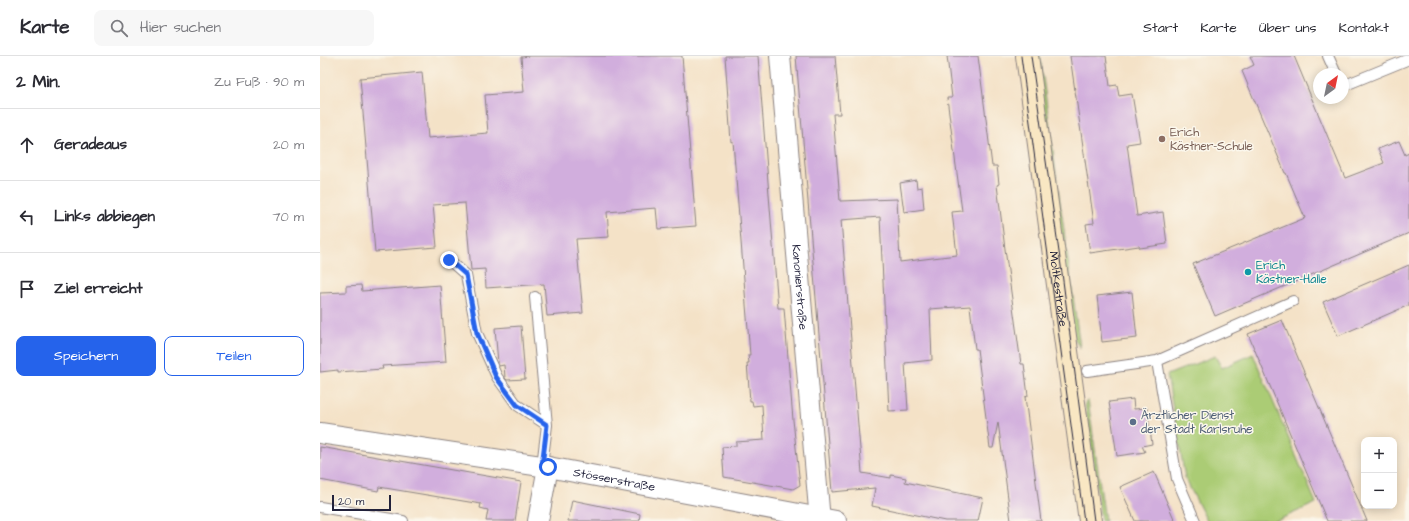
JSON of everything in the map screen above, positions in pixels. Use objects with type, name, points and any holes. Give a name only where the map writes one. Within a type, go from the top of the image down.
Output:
[{"type":"main road","name":"Moltkestraße","points":[[1026,56],[1090,521]]},
{"type":"street","name":"Kanonierstraße","points":[[780,56],[826,520]]},
{"type":"street","name":"Stösserstraße","points":[[320,433],[545,466],[826,520]]},
{"type":"street","points":[[538,521],[545,466]]},
{"type":"lane","points":[[1328,56],[1333,68]]},
{"type":"lane","points":[[1349,83],[1394,60],[1409,60]]},
{"type":"lane","points":[[449,260],[466,275],[477,333],[496,377],[517,405],[547,425]]},
{"type":"lane","points":[[535,297],[547,425],[545,466]]},
{"type":"lane","points":[[1087,371],[1157,361],[1293,301]]},
{"type":"lane","points":[[1157,361],[1177,479],[1195,521]]},
{"type":"lane","points":[[320,507],[403,521]]},
{"type":"green space","points":[[1035,56],[1040,56],[1080,348],[1074,338]]},
{"type":"green space","points":[[1253,354],[1316,503],[1276,521],[1207,521],[1185,478],[1167,375],[1215,356],[1222,368]]},
{"type":"green space","points":[[1088,400],[1105,521],[1101,521],[1085,403]]},
{"type":"building","points":[[682,56],[696,226],[658,229],[656,208],[607,212],[609,237],[576,239],[583,313],[547,316],[544,284],[486,288],[485,269],[471,270],[465,203],[433,205],[437,247],[375,252],[360,78],[422,72],[428,138],[488,133],[485,95],[524,92],[521,57]]},
{"type":"building","points":[[725,56],[758,56],[778,308],[784,308],[800,485],[793,489],[724,477],[722,447],[736,446],[736,442],[764,440],[762,405],[753,406],[752,401],[750,401],[747,363],[749,363],[748,355],[750,355]]},
{"type":"building","points":[[796,56],[835,56],[840,114],[833,114],[840,201],[897,199],[900,262],[957,255],[952,212],[962,211],[947,98],[952,98],[947,56],[978,56],[992,166],[997,166],[999,184],[997,185],[1021,364],[1024,364],[1028,396],[1025,397],[1041,521],[1011,521],[998,422],[993,448],[990,448],[970,306],[930,309],[932,360],[905,363],[908,410],[889,411],[880,217],[841,220],[862,473],[891,478],[891,475],[906,478],[905,482],[983,498],[978,521],[945,521],[872,506],[875,488],[832,492]]},
{"type":"building","points":[[1070,56],[1106,56],[1110,86],[1117,85],[1119,96],[1132,94],[1140,142],[1127,144],[1137,216],[1163,212],[1167,244],[1140,248],[1139,246],[1090,253],[1086,224],[1094,223]]},
{"type":"building","points":[[1250,56],[1294,56],[1345,178],[1384,163],[1378,149],[1399,141],[1405,155],[1409,153],[1409,233],[1215,316],[1193,264],[1305,218],[1242,71],[1254,65]]},
{"type":"building","points":[[916,180],[917,188],[922,187],[924,209],[904,212],[900,183]]},
{"type":"building","points":[[1409,265],[1409,305],[1338,336],[1323,302]]},
{"type":"building","points":[[361,285],[362,291],[440,285],[446,362],[382,366],[383,369],[320,372],[320,293],[346,292],[346,286]]},
{"type":"building","points":[[1132,292],[1137,338],[1102,342],[1097,296]]},
{"type":"building","points":[[1282,320],[1367,521],[1327,521],[1248,334]]},
{"type":"building","points":[[521,326],[525,379],[507,380],[505,378],[504,365],[499,366],[498,363],[495,328]]},
{"type":"building","points":[[1133,399],[1134,409],[1147,408],[1152,444],[1142,446],[1145,452],[1117,456],[1109,402]]},
{"type":"building","points":[[320,447],[521,482],[515,521],[486,521],[488,510],[480,508],[481,504],[379,487],[378,491],[320,480]]},
{"type":"building","points":[[1154,472],[1175,521],[1135,521],[1120,487]]},
{"type":"building","points":[[572,500],[640,514],[639,521],[568,521]]},
{"type":"tram line","points":[[1021,56],[1084,521]]},
{"type":"tram line","points":[[1031,56],[1062,273],[1094,521]]},
{"type":"place","name":"Erich Kästner-Schule","points":[[1162,139]]},
{"type":"place","name":"Erich Kästner-Halle","points":[[1248,272]]},
{"type":"place","name":"Ärztlicher Dienst der Stadt Karlsruhe","points":[[1133,422]]},
{"type":"route","points":[[449,260],[466,275],[477,333],[496,377],[517,405],[547,425],[542,466],[548,467]]}]
